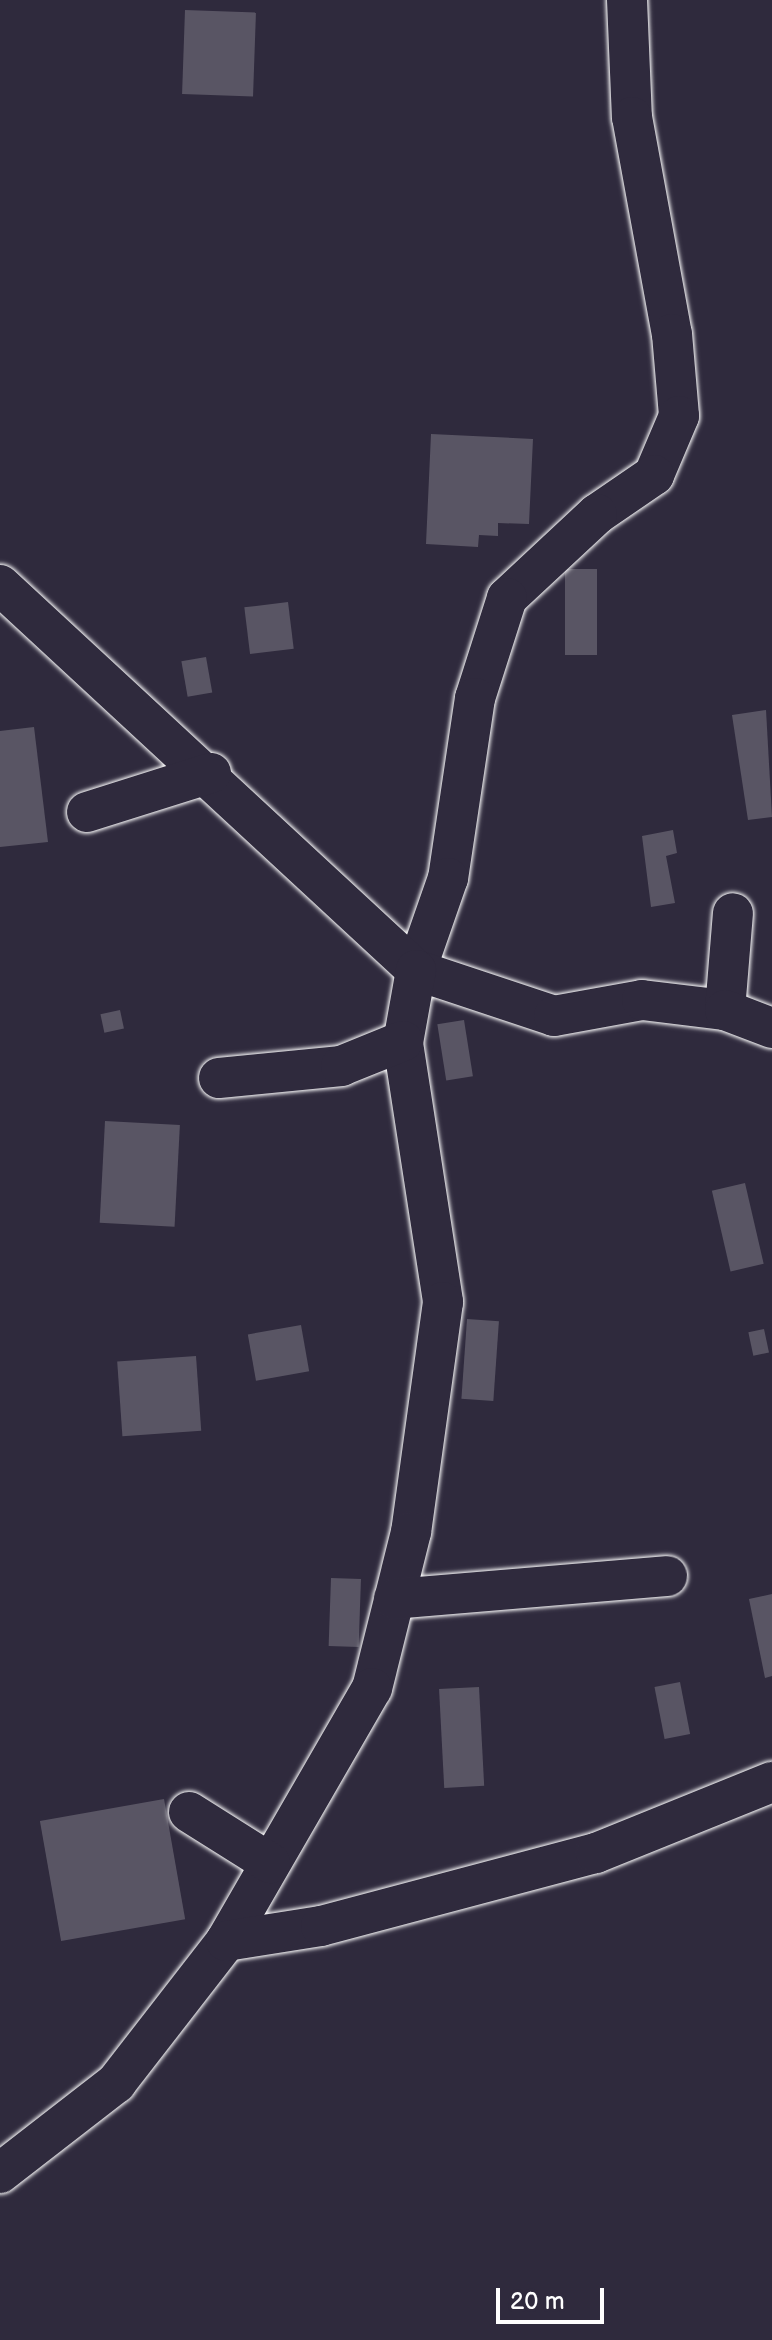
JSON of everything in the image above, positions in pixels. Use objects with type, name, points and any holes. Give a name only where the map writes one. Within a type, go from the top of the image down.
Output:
[{"type":"street","points":[[0,2173],[116,2083],[226,1941],[372,1688],[394,1599],[443,1302],[403,1041],[416,970],[448,878],[475,698],[507,598],[597,514],[654,475],[679,416],[672,334],[632,117],[627,0]]},
{"type":"street","points":[[0,585],[211,773],[416,970],[554,1016],[642,1000],[725,1010],[772,1028]]},
{"type":"street","points":[[87,812],[211,773]]},
{"type":"street","points":[[725,1010],[733,913]]},
{"type":"street","points":[[219,1078],[341,1066],[403,1041]]},
{"type":"street","points":[[394,1599],[667,1576]]},
{"type":"street","points":[[226,1941],[321,1926],[596,1853],[772,1782]]},
{"type":"street","points":[[189,1812],[270,1863]]},
{"type":"building","points":[[185,10],[256,12],[253,96],[182,94]]},
{"type":"building","points":[[431,434],[533,439],[529,524],[498,523],[498,536],[479,535],[478,547],[426,544]]},
{"type":"building","points":[[565,569],[597,569],[597,655],[565,655]]},
{"type":"building","points":[[288,602],[294,649],[250,654],[244,607]]},
{"type":"building","points":[[206,657],[212,692],[188,697],[181,661]]},
{"type":"building","points":[[766,710],[772,817],[748,820],[732,715]]},
{"type":"building","points":[[34,727],[48,842],[0,847],[0,731]]},
{"type":"building","points":[[673,830],[677,853],[666,856],[675,903],[651,907],[642,836]]},
{"type":"building","points":[[120,1010],[124,1029],[104,1033],[100,1014]]},
{"type":"building","points":[[464,1020],[473,1076],[446,1081],[437,1024]]},
{"type":"building","points":[[105,1121],[180,1125],[175,1227],[100,1223]]},
{"type":"building","points":[[745,1183],[764,1264],[731,1272],[712,1191]]},
{"type":"building","points":[[467,1319],[499,1321],[493,1401],[461,1399]]},
{"type":"building","points":[[301,1325],[309,1371],[256,1381],[248,1334]]},
{"type":"building","points":[[764,1329],[769,1352],[753,1356],[748,1332]]},
{"type":"building","points":[[196,1356],[201,1431],[122,1436],[117,1362]]},
{"type":"building","points":[[331,1578],[361,1579],[359,1647],[329,1646]]},
{"type":"building","points":[[772,1594],[772,1676],[765,1678],[749,1599]]},
{"type":"building","points":[[680,1682],[690,1734],[665,1739],[654,1687]]},
{"type":"building","points":[[479,1687],[484,1786],[444,1788],[439,1689]]},
{"type":"building","points":[[164,1799],[185,1919],[61,1941],[40,1821]]}]
